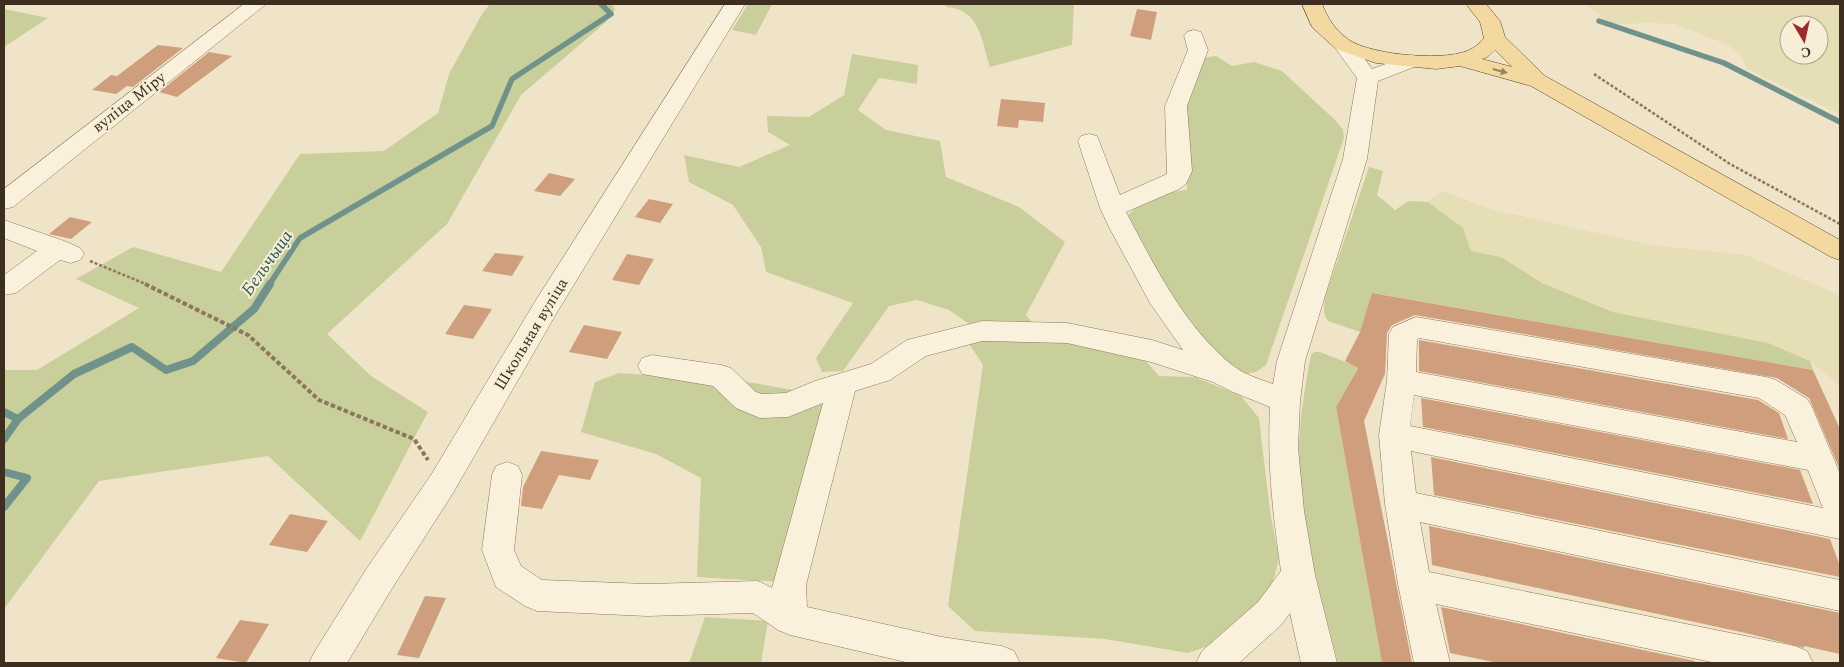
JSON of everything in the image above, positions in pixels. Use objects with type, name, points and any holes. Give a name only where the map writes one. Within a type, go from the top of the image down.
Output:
[{"type":"main road","points":[[1312,4],[1319,23],[1344,45],[1376,57],[1436,63],[1460,60],[1480,53],[1495,39]]},
{"type":"main road","points":[[1476,4],[1490,21],[1495,39],[1539,81],[1840,251]]},
{"type":"main road","points":[[1460,60],[1539,81]]},
{"type":"street","name":"вуліца Міру","points":[[4,201],[256,4]]},
{"type":"street","name":"Школьная вуліца","points":[[327,663],[379,579],[442,484],[546,307],[735,4]]},
{"type":"street","points":[[1112,208],[1171,183],[1178,178],[1180,171],[1176,106],[1198,50],[1194,36]]},
{"type":"street","points":[[1319,663],[1298,575],[1288,511],[1283,448],[1285,401],[1291,361],[1355,159],[1364,111],[1368,78],[1344,45]]},
{"type":"street","points":[[1368,78],[1412,62]]},
{"type":"street","points":[[1089,141],[1112,208],[1137,258],[1190,341],[1224,374]]},
{"type":"street","points":[[4,230],[65,251]]},
{"type":"street","points":[[7,286],[65,251]]},
{"type":"street","points":[[1432,663],[1415,584],[1401,504],[1394,435],[1401,381],[1403,334],[1416,327],[1766,388],[1797,407],[1840,510]]},
{"type":"street","points":[[652,366],[721,376],[746,400],[760,406],[788,405],[842,384],[880,372],[917,348],[982,331],[1067,333],[1152,350],[1224,374],[1285,401]]},
{"type":"street","points":[[1401,381],[1818,459]]},
{"type":"street","points":[[790,619],[788,585],[842,384]]},
{"type":"street","points":[[1394,435],[1840,525]]},
{"type":"street","points":[[507,475],[498,550],[508,576],[536,595],[647,600],[758,597],[790,619],[942,654],[1002,663]]},
{"type":"street","points":[[1401,504],[1840,596]]},
{"type":"street","points":[[1214,663],[1270,613],[1298,575]]},
{"type":"street","points":[[1415,584],[1795,663]]},
{"type":"path","points":[[1594,74],[1730,164],[1840,224]]},
{"type":"path","points":[[65,251],[127,274],[248,335],[319,400],[414,439],[442,484]]},
{"type":"shaded area","points":[[1586,4],[1840,4],[1840,114],[1746,68],[1744,60],[1731,46],[1675,24],[1609,24]]},
{"type":"shaded area","points":[[1441,191],[1494,210],[1652,245],[1746,255],[1840,295],[1840,386],[1810,361],[1768,343],[1613,312],[1542,283],[1501,257],[1471,251],[1463,228],[1428,202]]},
{"type":"green space","points":[[490,4],[612,4],[615,10],[606,22],[521,95],[447,224],[327,334],[371,376],[428,412],[360,541],[268,456],[99,481],[4,609],[4,370],[37,370],[139,308],[76,279],[133,247],[221,272],[300,154],[384,151],[438,113],[449,74],[482,14]]},
{"type":"green space","points":[[748,4],[772,4],[756,35],[732,30]]},
{"type":"green space","points":[[943,4],[1074,4],[1072,45],[990,67],[978,28],[973,20],[958,9],[947,7]]},
{"type":"green space","points":[[4,9],[48,18],[4,47]]},
{"type":"green space","points":[[852,54],[918,65],[917,84],[879,78],[858,110],[886,130],[940,141],[946,177],[1019,207],[1065,242],[1026,315],[1044,337],[1139,353],[1159,376],[1195,377],[1241,396],[1259,418],[1270,511],[1279,559],[1269,597],[1222,641],[1188,653],[1105,639],[975,631],[948,606],[983,365],[969,344],[972,326],[949,310],[917,300],[889,306],[843,371],[822,372],[816,358],[853,303],[766,272],[761,247],[733,205],[689,182],[684,155],[739,167],[790,145],[768,132],[767,116],[809,117],[844,95]]},
{"type":"green space","points":[[1216,56],[1232,66],[1254,62],[1282,71],[1335,120],[1343,130],[1344,138],[1266,365],[1256,372],[1241,375],[1198,340],[1147,256],[1128,215],[1142,203],[1155,196],[1187,190],[1183,109],[1201,58]]},
{"type":"green space","points":[[1369,167],[1383,171],[1377,195],[1395,210],[1409,201],[1428,202],[1463,228],[1471,251],[1501,257],[1542,283],[1613,312],[1768,343],[1810,361],[1813,370],[1373,293],[1360,332],[1328,321],[1324,311],[1326,294]]},
{"type":"green space","points":[[1314,352],[1320,352],[1358,367],[1336,407],[1382,663],[1338,663],[1312,559],[1303,506],[1299,453],[1305,391],[1311,355]]},
{"type":"green space","points":[[619,373],[748,382],[832,397],[781,582],[697,577],[701,478],[656,454],[581,432],[595,382]]},
{"type":"green space","points":[[705,617],[768,621],[761,663],[689,663]]},
{"type":"building","points":[[1137,9],[1157,12],[1151,40],[1130,36]]},
{"type":"building","points":[[158,45],[183,48],[133,87],[127,86],[116,94],[92,90],[111,75],[117,76]]},
{"type":"building","points":[[209,52],[232,56],[177,97],[159,92]]},
{"type":"building","points":[[1001,99],[1045,103],[1043,122],[1019,120],[1018,128],[997,126]]},
{"type":"building","points":[[549,173],[575,179],[560,196],[534,191]]},
{"type":"building","points":[[649,199],[673,204],[660,223],[635,217]]},
{"type":"building","points":[[70,217],[92,222],[71,239],[49,234]]},
{"type":"building","points":[[495,253],[524,256],[512,276],[482,271]]},
{"type":"building","points":[[627,254],[654,259],[639,285],[612,280]]},
{"type":"building","points":[[1372,293],[1813,370],[1840,429],[1840,470],[1809,398],[1777,378],[1415,315],[1392,325],[1387,333],[1385,374],[1364,421],[1412,663],[1382,663],[1336,407],[1358,368],[1345,361],[1360,332]]},
{"type":"building","points":[[464,305],[492,309],[473,339],[445,334]]},
{"type":"building","points":[[584,325],[622,332],[607,359],[569,352]]},
{"type":"building","points":[[1419,340],[1758,400],[1779,413],[1788,439],[1419,371]]},
{"type":"building","points":[[1421,398],[1800,470],[1813,504],[1423,427]]},
{"type":"building","points":[[541,451],[599,460],[590,480],[559,475],[542,509],[521,506],[523,487]]},
{"type":"building","points":[[1431,457],[1830,539],[1840,566],[1840,577],[1434,495]]},
{"type":"building","points":[[290,514],[328,521],[307,552],[269,545]]},
{"type":"building","points":[[1429,526],[1840,613],[1840,654],[1804,646],[1804,648],[1750,634],[1432,565]]},
{"type":"building","points":[[425,596],[446,598],[419,658],[397,655]]},
{"type":"building","points":[[1441,607],[1695,661],[1695,663],[1498,663],[1450,653]]},
{"type":"building","points":[[240,620],[269,624],[246,663],[216,658]]},
{"type":"waterway","name":"Бельчыца","points":[[269,285],[300,238],[492,126],[512,79],[611,14],[601,4]]},
{"type":"waterway","points":[[1599,21],[1724,63],[1840,122]]},
{"type":"waterway","name":"Бельчыца","points":[[18,419],[74,374],[132,347],[166,370],[193,361],[254,309],[270,284]]},
{"type":"waterway","points":[[4,412],[18,419]]},
{"type":"waterway","name":"Бельчыца","points":[[4,439],[18,419]]},
{"type":"waterway","name":"Бельчыца","points":[[4,472],[27,478],[4,507]]}]
